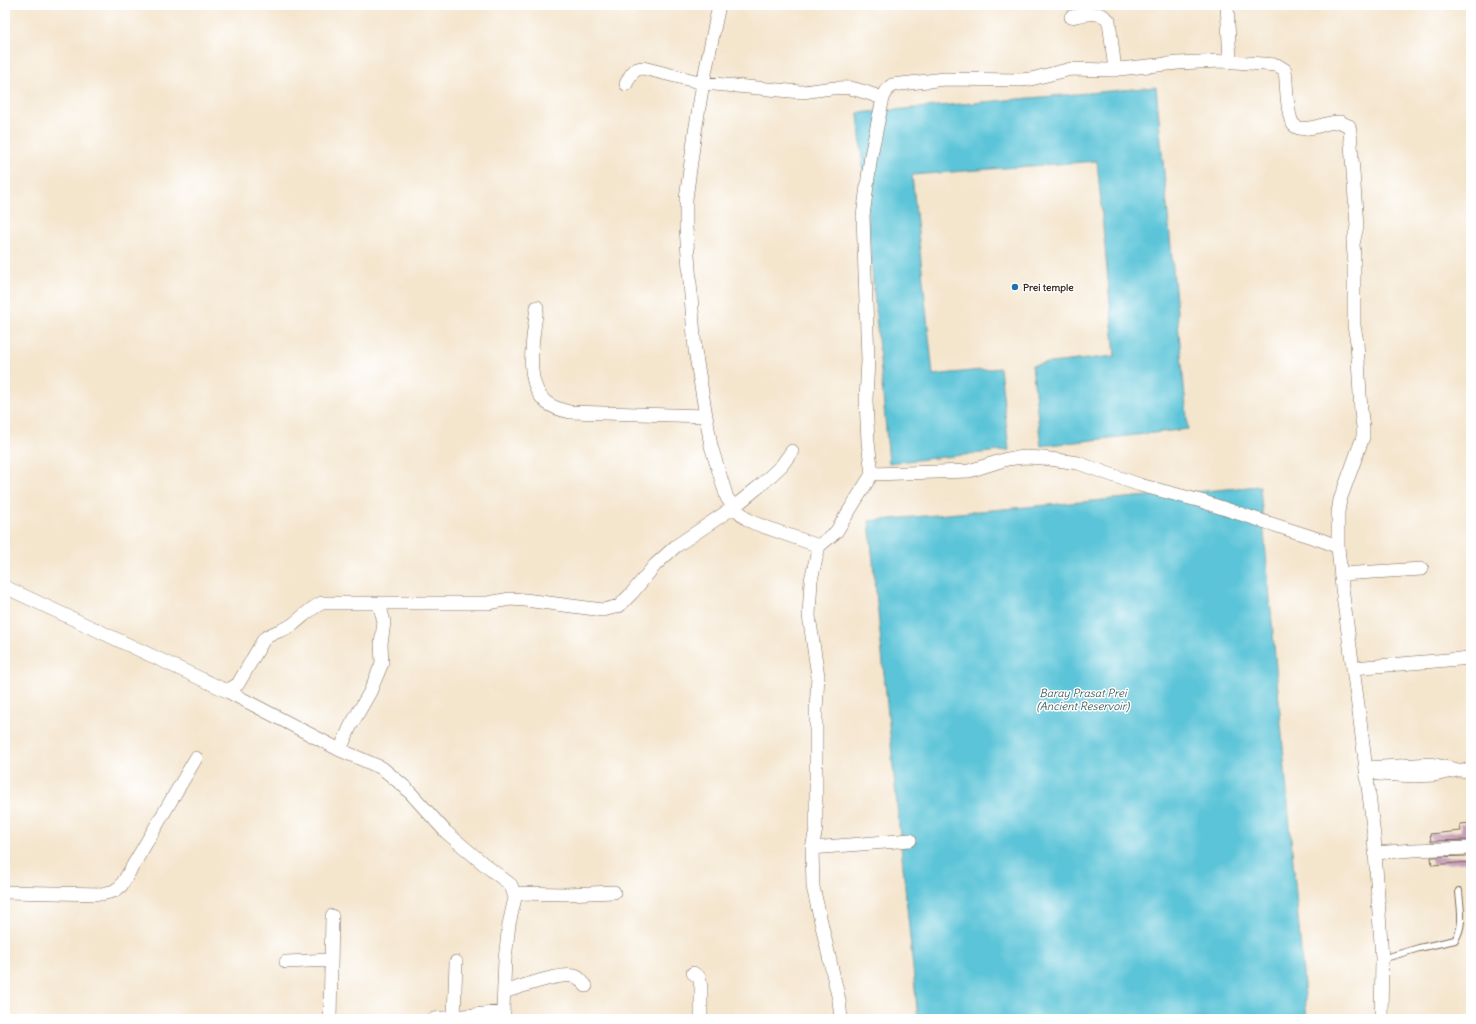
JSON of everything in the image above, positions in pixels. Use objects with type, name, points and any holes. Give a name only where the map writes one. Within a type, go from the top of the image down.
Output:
[{"type":"street","points":[[719,5],[703,83],[686,200],[686,228],[695,350],[711,446],[727,498],[747,519],[754,523],[820,546]]},
{"type":"street","points":[[1227,5],[1230,62]]},
{"type":"street","points":[[1070,17],[1092,13],[1102,15],[1107,18],[1109,21],[1115,70]]},
{"type":"street","points":[[841,1019],[839,1000],[812,887],[812,848],[816,829],[816,710],[818,676],[809,616],[811,580],[820,546],[836,532],[872,474],[868,442],[867,414],[868,360],[863,216],[871,155],[886,90],[892,85],[945,79],[1031,79],[1070,69],[1115,70],[1178,64],[1230,62],[1273,64],[1285,70],[1291,122],[1298,128],[1304,129],[1339,122],[1349,126],[1350,131],[1357,226],[1353,244],[1354,326],[1363,438],[1340,500],[1338,512],[1338,547],[1375,853],[1382,959],[1381,1019]]},
{"type":"street","points":[[626,84],[631,74],[640,68],[703,83],[801,92],[852,88],[883,98]]},
{"type":"street","points":[[537,307],[531,354],[532,376],[540,395],[546,402],[557,409],[570,412],[706,416]]},
{"type":"street","points":[[227,691],[238,684],[264,639],[269,635],[291,626],[312,607],[322,603],[488,603],[510,599],[603,610],[612,608],[623,603],[655,565],[676,546],[734,507],[762,484],[782,465],[792,452]]},
{"type":"street","points":[[872,474],[969,471],[1007,459],[1025,457],[1078,463],[1140,485],[1201,501],[1324,541],[1338,547]]},
{"type":"street","points":[[1341,574],[1422,569]]},
{"type":"street","points":[[5,587],[227,691],[340,750],[382,768],[406,788],[446,832],[484,865],[511,885],[515,898],[509,924],[504,992],[504,1015],[434,1019]]},
{"type":"street","points":[[340,750],[350,727],[370,692],[382,663],[381,644],[384,622],[379,603]]},
{"type":"street","points":[[1353,668],[1471,658]]},
{"type":"street","points":[[5,892],[102,894],[114,891],[121,886],[196,758]]},
{"type":"street","points":[[1366,771],[1431,764],[1458,770],[1471,771]]},
{"type":"street","points":[[812,848],[910,840]]},
{"type":"street","points":[[1375,853],[1420,849],[1471,848]]},
{"type":"street","points":[[514,893],[566,894],[614,892]]},
{"type":"street","points":[[330,1019],[332,916]]},
{"type":"street","points":[[286,962],[331,960]]},
{"type":"street","points":[[454,1017],[456,962]]},
{"type":"street","points":[[693,972],[699,977],[701,987],[701,1019]]},
{"type":"street","points":[[504,992],[566,976],[580,978],[586,986]]},
{"type":"lane","points":[[1382,959],[1419,948],[1455,940],[1460,932],[1461,924],[1459,891]]},
{"type":"water","points":[[1156,87],[1188,429],[1041,446],[1032,365],[1115,356],[1097,161],[912,175],[933,375],[1000,368],[1009,450],[889,463],[858,113]]},
{"type":"water","name":"Baray Prasat Prei (Ancient Reservoir)","points":[[1260,486],[1307,1019],[918,1019],[869,521]]},
{"type":"building","points":[[1471,823],[1471,840],[1431,841],[1430,834],[1461,831],[1460,824]]},
{"type":"building","points":[[1470,856],[1470,862],[1432,865],[1431,857]]},
{"type":"place","name":"Prei temple","points":[[1015,287]]}]
